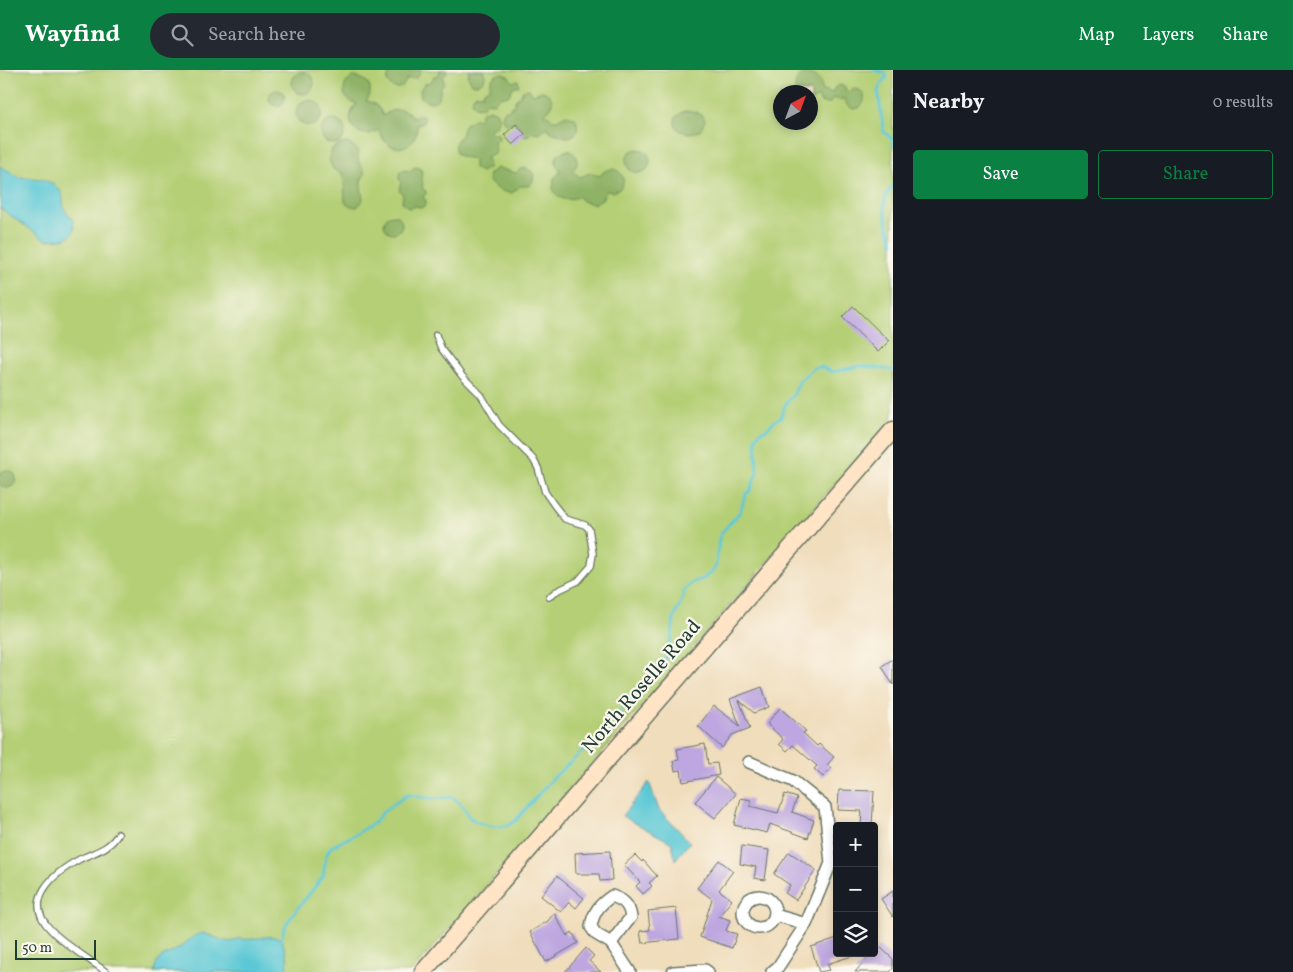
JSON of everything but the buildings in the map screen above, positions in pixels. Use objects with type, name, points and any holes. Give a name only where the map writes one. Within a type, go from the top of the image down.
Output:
[{"type":"main road","name":"North Roselle Road","points":[[423,972],[893,430]]},
{"type":"street","points":[[749,762],[793,781],[825,807],[833,857]]},
{"type":"street","points":[[778,970],[806,924],[833,865]]},
{"type":"street","points":[[775,915],[806,924]]},
{"type":"street","points":[[611,943],[630,972]]},
{"type":"street","points":[[673,972],[705,970],[708,972]]},
{"type":"lane","points":[[436,335],[440,348],[462,376],[481,395],[499,425],[533,459],[538,468],[545,492],[565,519],[585,524],[589,529],[593,554],[590,566],[578,581],[549,597]]},
{"type":"lane","points":[[106,972],[50,930],[41,914],[40,899],[44,888],[55,875],[80,859],[106,848],[118,834]]},
{"type":"green space","points":[[0,70],[893,70],[893,417],[411,972],[0,972]]},
{"type":"green space","points":[[392,70],[421,70],[417,78],[407,79],[403,86],[396,88],[392,87],[387,81]]},
{"type":"green space","points":[[440,70],[446,70],[447,73],[443,77],[444,83],[440,88],[437,99],[428,102],[421,97],[420,90],[424,84],[431,82],[434,76],[439,75]]},
{"type":"green space","points":[[469,70],[483,70],[485,75],[484,81],[472,84],[468,76]]},
{"type":"green space","points":[[303,72],[311,75],[314,83],[311,91],[303,94],[295,91],[292,83],[295,75]]},
{"type":"green space","points":[[502,73],[513,82],[518,80],[519,86],[514,86],[509,95],[500,97],[494,103],[486,102],[482,107],[475,106],[472,102],[473,97],[476,94],[483,95],[484,91],[490,87],[493,78]]},
{"type":"green space","points":[[807,74],[814,75],[819,79],[822,91],[832,93],[835,87],[840,85],[845,87],[847,92],[853,89],[860,90],[864,95],[863,103],[860,107],[853,109],[847,105],[844,99],[833,98],[827,104],[820,102],[818,85],[795,85],[801,76]]},
{"type":"green space","points":[[353,77],[366,81],[370,91],[366,101],[377,106],[383,116],[391,111],[403,110],[414,118],[418,115],[423,116],[424,121],[422,124],[417,125],[416,134],[412,141],[401,147],[394,147],[388,144],[379,130],[364,134],[354,128],[350,117],[357,104],[347,99],[344,94],[346,83]]},
{"type":"green space","points":[[529,89],[533,94],[542,91],[549,95],[552,105],[544,114],[552,120],[557,120],[566,115],[574,117],[578,127],[576,133],[566,137],[551,132],[548,128],[543,129],[539,133],[532,132],[527,136],[523,136],[516,128],[518,124],[514,122],[508,124],[503,121],[504,111],[510,109],[515,104],[515,100],[522,91]]},
{"type":"green space","points":[[274,90],[280,90],[285,95],[283,104],[274,106],[269,101],[269,95]]},
{"type":"green space","points":[[309,100],[318,104],[322,113],[318,122],[309,126],[300,122],[296,113],[300,104]]},
{"type":"green space","points":[[490,109],[496,112],[499,118],[496,126],[490,129],[491,133],[497,133],[499,137],[494,142],[495,154],[486,157],[489,163],[488,168],[481,172],[474,168],[474,160],[456,153],[455,146],[465,124],[474,119],[479,119],[482,112]]},
{"type":"green space","points":[[684,111],[696,112],[703,117],[705,120],[701,130],[687,133],[678,128],[675,120]]},
{"type":"green space","points":[[333,120],[342,123],[345,132],[342,141],[333,144],[324,141],[321,132],[324,123]]},
{"type":"green space","points":[[346,143],[357,149],[359,161],[364,171],[361,180],[363,200],[357,207],[350,206],[345,202],[342,173],[333,169],[329,159],[332,149]]},
{"type":"green space","points":[[638,149],[646,153],[650,161],[646,169],[638,173],[630,169],[626,161],[630,153]]},
{"type":"green space","points":[[568,150],[577,157],[577,165],[572,171],[580,177],[590,173],[600,176],[609,169],[613,169],[618,171],[623,178],[621,188],[613,192],[606,191],[602,199],[593,204],[582,201],[578,196],[567,199],[560,198],[553,189],[554,178],[561,171],[556,159],[558,154]]},
{"type":"green space","points":[[415,167],[422,171],[422,188],[426,191],[423,197],[426,204],[422,208],[416,206],[409,208],[402,202],[403,195],[399,190],[401,182],[399,176],[402,170],[410,171]]},
{"type":"green space","points":[[498,168],[516,173],[520,169],[527,168],[534,174],[533,181],[529,186],[520,186],[512,193],[506,192],[495,187],[489,180],[491,172]]},
{"type":"green space","points":[[389,215],[397,215],[402,220],[400,231],[389,233],[384,228],[384,220]]},
{"type":"green space","points":[[4,471],[10,471],[15,476],[15,482],[10,487],[4,487],[-1,482],[-1,476]]},
{"type":"water","points":[[0,166],[19,177],[43,179],[55,185],[62,193],[64,209],[73,220],[74,231],[71,235],[64,239],[46,240],[1,209]]},
{"type":"water","points":[[649,782],[659,810],[690,842],[675,860],[672,843],[622,816]]},
{"type":"water","points":[[203,933],[226,941],[239,938],[276,937],[282,939],[288,960],[286,972],[154,972],[160,958],[179,948],[193,937]]},
{"type":"waterway","points":[[874,70],[887,76],[878,91],[884,132],[892,139],[893,145]]},
{"type":"waterway","points":[[893,186],[885,198],[884,206],[893,244]]},
{"type":"waterway","points":[[282,939],[284,928],[293,914],[323,877],[326,855],[331,847],[374,823],[383,812],[405,796],[434,799],[452,797],[462,805],[470,818],[487,825],[499,827],[515,821],[554,777],[602,734],[614,716],[632,700],[666,658],[674,618],[683,598],[684,590],[693,582],[703,579],[713,571],[716,565],[719,539],[722,532],[740,512],[746,494],[750,491],[757,472],[756,437],[781,417],[785,405],[794,394],[800,380],[814,368],[822,367],[832,372],[860,366],[893,370]]}]
